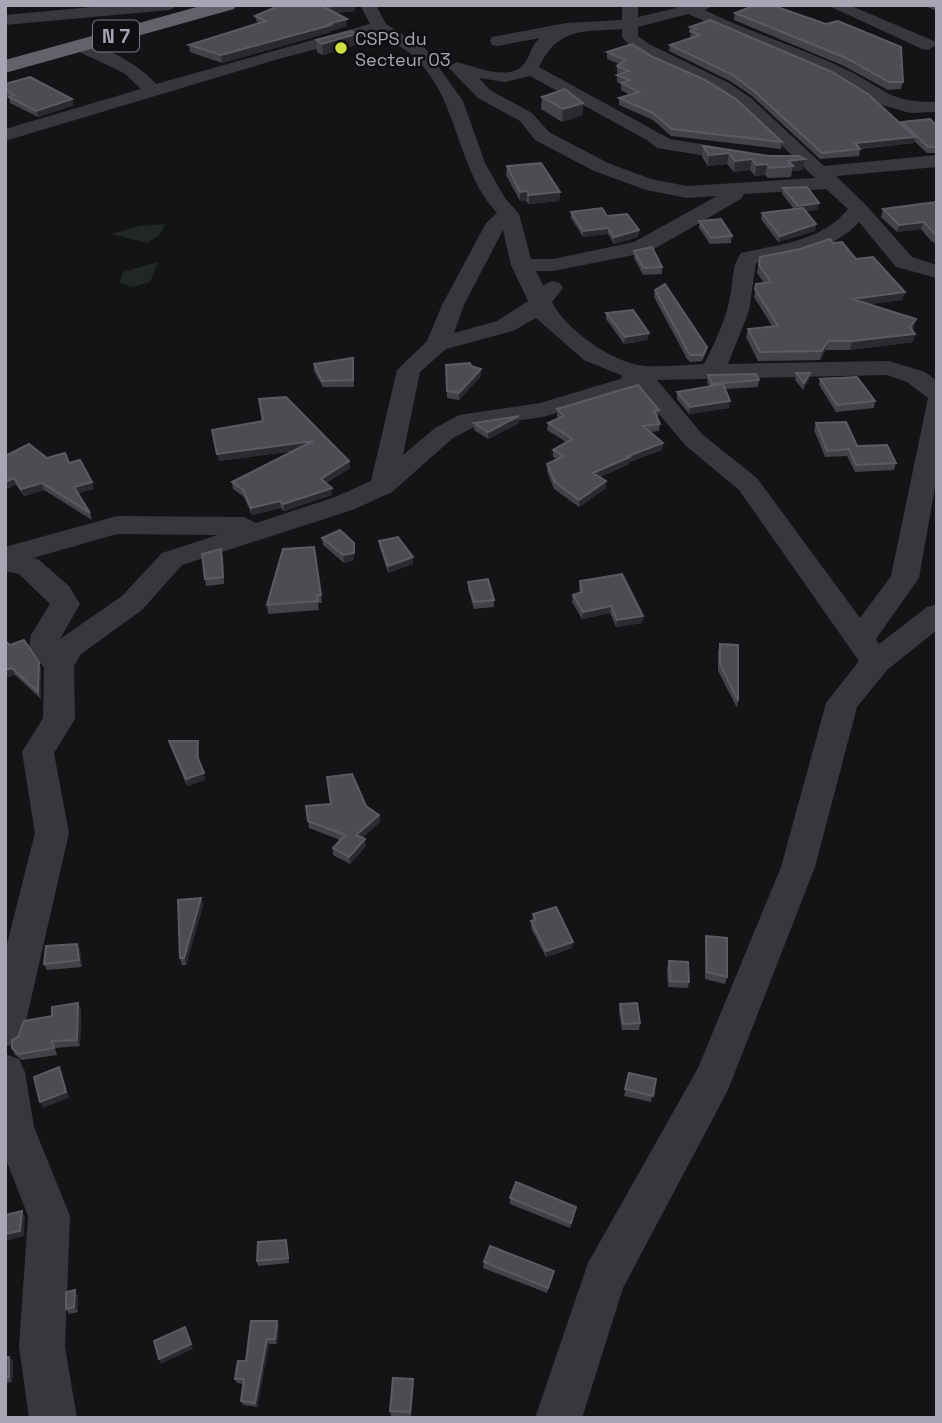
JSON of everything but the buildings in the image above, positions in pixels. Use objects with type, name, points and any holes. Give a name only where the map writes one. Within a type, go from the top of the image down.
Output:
[{"type":"highway","name":"N 7","points":[[5,67],[227,5]]},
{"type":"street","points":[[20,5],[72,49],[124,67],[147,82],[150,91]]},
{"type":"street","points":[[5,20],[170,5]]},
{"type":"street","points":[[423,58],[505,77],[530,68],[541,45],[566,29],[617,5]]},
{"type":"street","points":[[835,5],[934,45]]},
{"type":"street","points":[[498,41],[566,29],[630,22],[687,7],[718,23],[746,32],[838,72],[884,100],[910,108],[937,107]]},
{"type":"street","points":[[5,135],[150,91],[373,16],[469,97],[526,117],[542,135],[601,167],[646,184],[687,192],[745,190],[937,161]]},
{"type":"street","points":[[611,49],[630,22]]},
{"type":"street","points":[[630,22],[643,48],[723,87],[770,123],[859,209],[904,262],[937,272]]},
{"type":"street","points":[[460,68],[469,97],[475,163],[497,201],[509,214],[522,265],[548,318],[592,355],[638,373],[889,368],[916,377],[937,393]]},
{"type":"street","points":[[530,68],[677,148],[756,157]]},
{"type":"street","points":[[662,142],[661,173],[663,182],[671,188]]},
{"type":"street","points":[[780,158],[804,158]]},
{"type":"street","points":[[522,265],[552,265],[641,247],[745,190]]},
{"type":"street","points":[[712,372],[726,345],[743,289],[743,265],[749,258],[818,242],[849,224],[859,209]]},
{"type":"street","points":[[438,344],[453,305],[496,223],[509,214]]},
{"type":"street","points":[[383,486],[409,370],[438,344],[505,326],[532,311],[569,270],[588,257]]},
{"type":"street","points":[[5,1030],[52,834],[38,752],[58,719],[59,666],[70,647],[132,603],[172,559],[345,503],[383,486],[444,433],[468,420],[543,410],[629,384],[638,373]]},
{"type":"street","points":[[638,373],[694,440],[748,484],[868,651]]},
{"type":"street","points":[[558,1418],[604,1279],[714,1077],[798,867],[842,703],[905,578],[937,402]]},
{"type":"street","points":[[5,559],[92,530],[117,526],[273,526]]},
{"type":"street","points":[[5,559],[28,566],[59,593],[65,604],[46,635],[44,648],[59,666]]},
{"type":"street","points":[[868,651],[937,614]]},
{"type":"street","points":[[5,1072],[14,1127],[48,1216],[42,1348],[52,1418]]},
{"type":"shaded area","points":[[166,224],[159,235],[147,243],[111,234],[140,226]]},
{"type":"shaded area","points":[[158,262],[150,282],[133,287],[119,283],[123,272]]},
{"type":"place","name":"CSPS du Secteur 03","points":[[341,48]]}]
